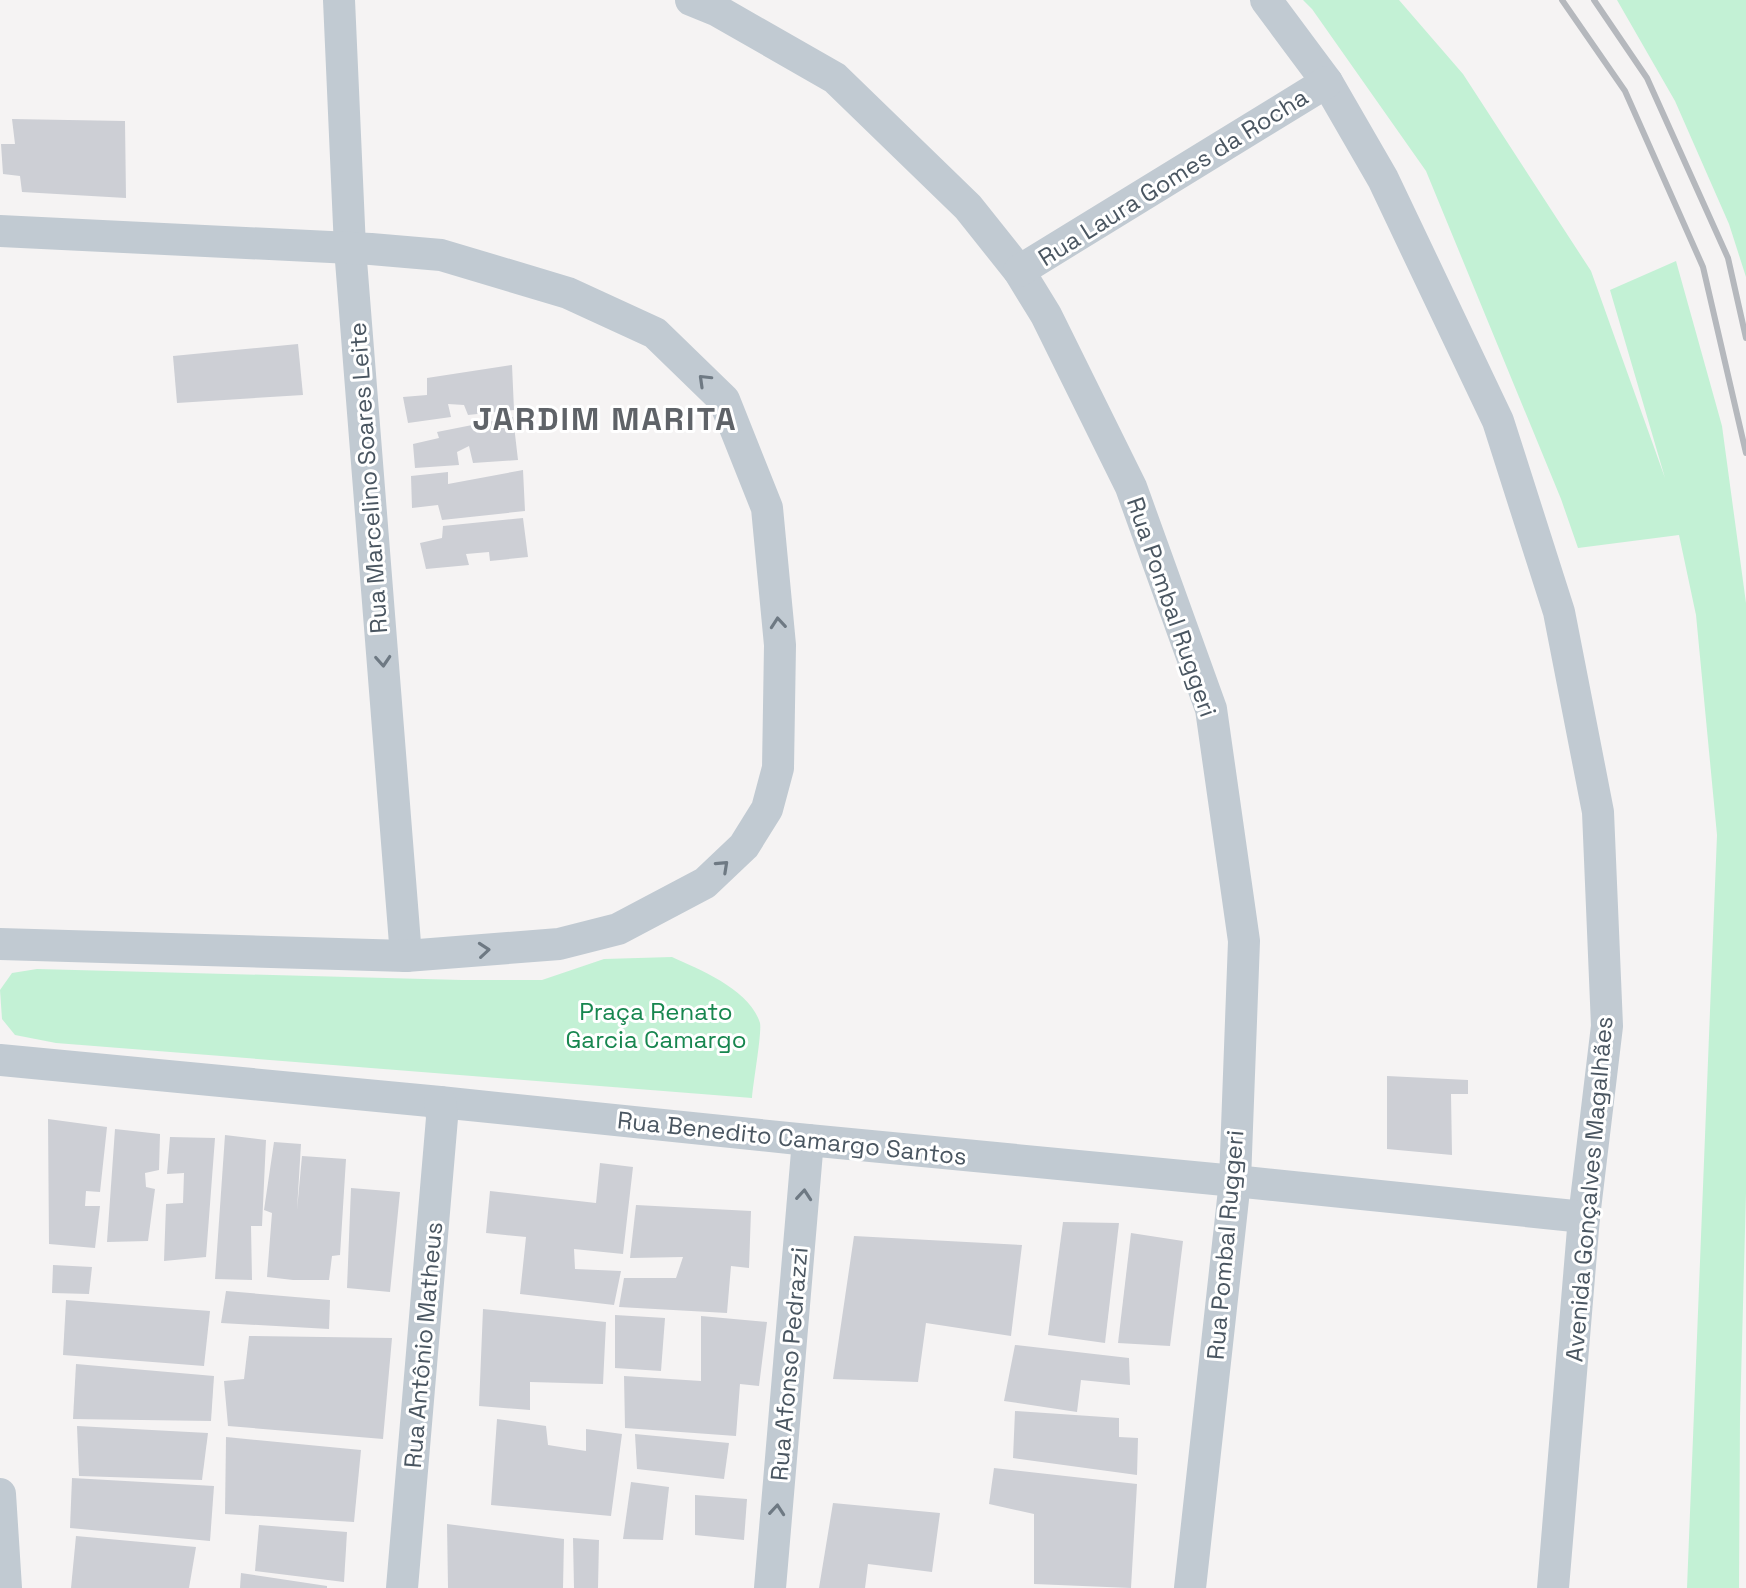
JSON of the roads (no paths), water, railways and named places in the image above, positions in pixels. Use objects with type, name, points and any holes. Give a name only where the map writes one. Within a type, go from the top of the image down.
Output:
[{"type":"street","name":"Rua Marcelino Soares Leite","points":[[339,0],[350,248],[406,956]]},
{"type":"street","name":"Rua Pombal Ruggeri","points":[[691,0],[718,11],[835,78],[968,207],[1019,271],[1046,315],[1131,487],[1211,709],[1244,941],[1235,1181],[1190,1588]]},
{"type":"street","name":"Avenida Gonçalves Magalhães","points":[[1266,0],[1327,82],[1383,179],[1498,421],[1559,612],[1598,812],[1607,1026],[1584,1217],[1553,1588]]},
{"type":"street","name":"Rua Laura Gomes da Rocha","points":[[1019,271],[1327,82]]},
{"type":"street","points":[[0,231],[441,255],[568,293],[655,333],[724,400],[767,508],[780,645],[778,768],[767,809],[744,846],[705,883],[618,929],[559,944],[406,956],[0,944]]},
{"type":"street","name":"Rua Benedito Camargo Santos","points":[[0,1060],[1584,1217]]},
{"type":"street","name":"Rua Antônio Matheus","points":[[402,1588],[440,1134],[440,1102]]},
{"type":"street","name":"Rua Afonso Pedrazzi","points":[[770,1588],[808,1140]]},
{"type":"street","points":[[0,1494],[6,1588]]},
{"type":"railway","points":[[1562,0],[1625,91],[1703,267],[1746,453]]},
{"type":"railway","points":[[1594,0],[1647,78],[1728,258],[1746,338]]},
{"type":"district","name":"JARDIM MARITA","points":[[605,419]]},
{"type":"park label","name":"Praça Renato Garcia Camargo","points":[[656,1025]]}]
